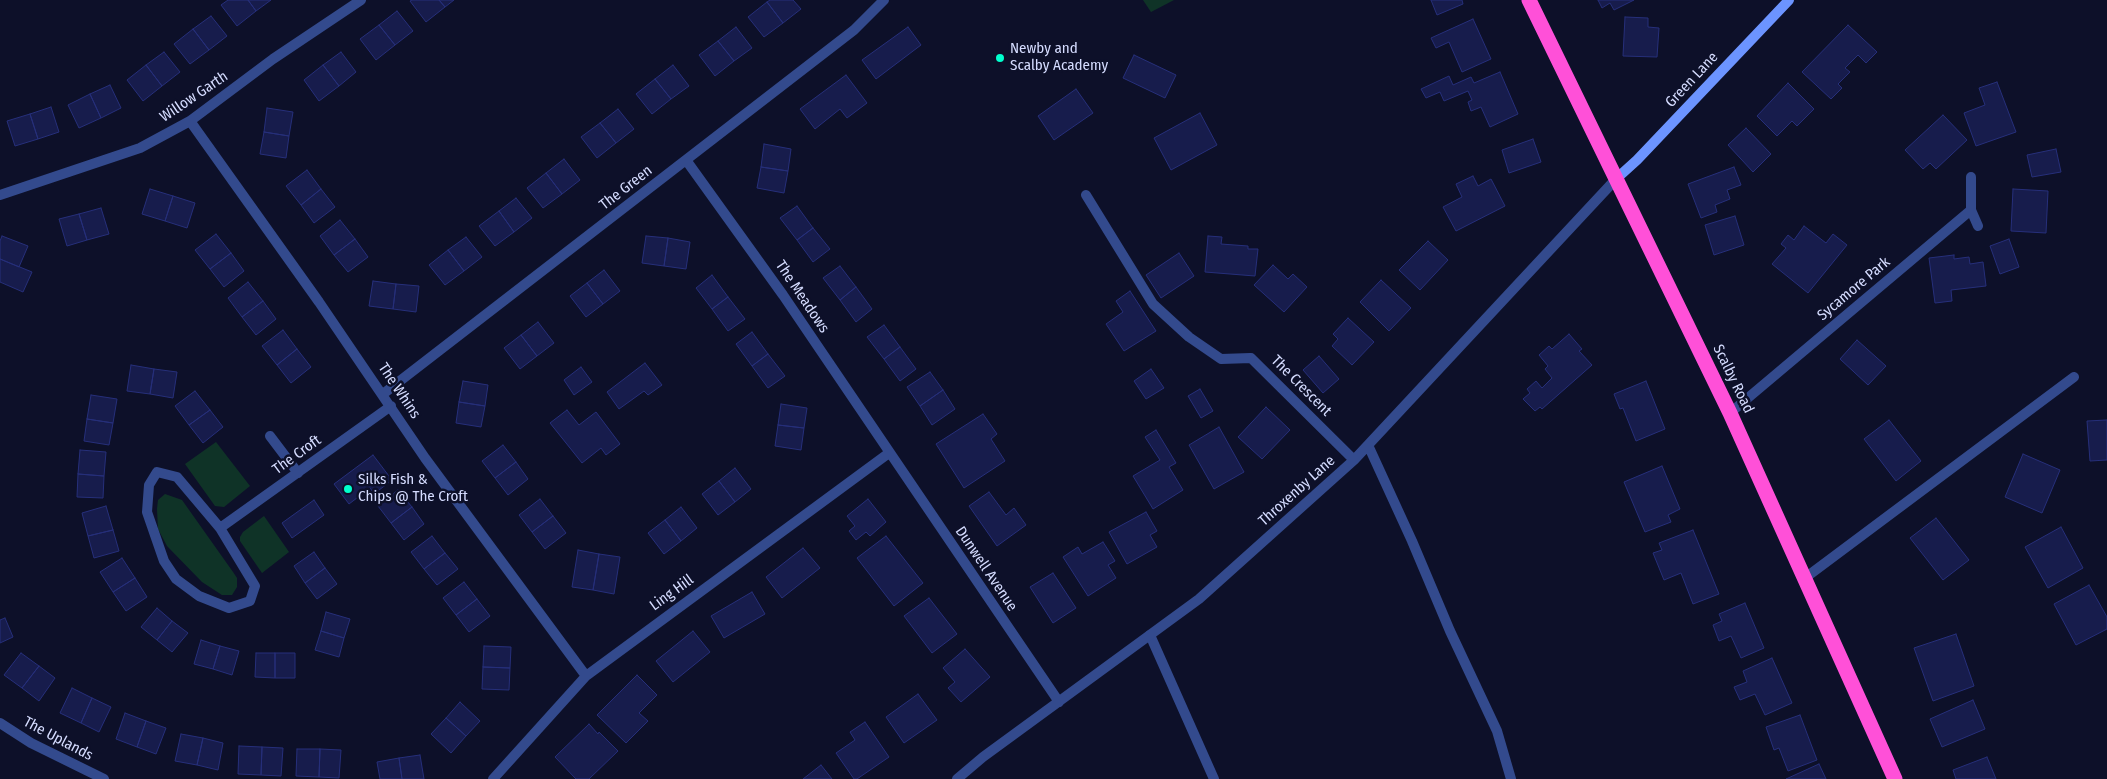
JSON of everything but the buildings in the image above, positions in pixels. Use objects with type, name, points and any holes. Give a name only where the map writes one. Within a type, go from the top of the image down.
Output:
[{"type":"highway","name":"Scalby Road","points":[[1529,0],[1730,412],[1895,779]]},
{"type":"street","name":"Willow Garth","points":[[0,195],[140,148],[190,121],[273,59],[360,0]]},
{"type":"street","name":"The Green","points":[[383,394],[854,30],[884,0]]},
{"type":"street","name":"Green Lane","points":[[1616,179],[1638,160],[1789,0]]},
{"type":"street","name":"The Whins","points":[[190,121],[383,394],[425,458],[586,676]]},
{"type":"street","name":"The Meadows","points":[[686,160],[783,295],[889,454]]},
{"type":"street","points":[[1971,177],[1971,210],[1978,226]]},
{"type":"street","name":"Throxenby Lane","points":[[957,779],[984,757],[1199,599],[1354,460],[1616,179]]},
{"type":"street","name":"The Crescent","points":[[1086,195],[1153,304],[1189,337],[1221,360],[1251,358],[1354,460]]},
{"type":"street","name":"Sycamore Park","points":[[1730,412],[1971,210]]},
{"type":"street","points":[[1805,578],[2074,377]]},
{"type":"street","name":"The Croft","points":[[220,528],[391,406]]},
{"type":"street","points":[[270,436],[298,473]]},
{"type":"street","points":[[1368,445],[1412,541],[1450,631],[1497,731],[1511,779]]},
{"type":"street","name":"Ling Hill","points":[[493,779],[586,676],[889,454]]},
{"type":"street","name":"Dunwell Avenue","points":[[889,454],[1059,702]]},
{"type":"street","points":[[157,472],[176,477],[220,528],[255,586],[250,601],[228,608],[199,596],[176,578],[164,561],[148,512],[149,484],[157,472]]},
{"type":"street","points":[[1150,635],[1214,779]]},
{"type":"street","name":"The Uplands","points":[[0,723],[31,743],[104,779]]},
{"type":"green space","points":[[1143,0],[1174,0],[1151,12]]},
{"type":"green space","points":[[216,442],[250,486],[224,507],[215,506],[185,464]]},
{"type":"green space","points":[[165,494],[182,500],[237,578],[237,587],[232,595],[222,595],[202,582],[167,546],[158,529],[157,509],[158,500]]},
{"type":"green space","points":[[264,516],[289,552],[262,573],[240,541],[240,537],[243,532]]},
{"type":"place","name":"Newby and Scalby Academy","points":[[1000,58]]},
{"type":"place","name":"Silks Fish & Chips @ The Croft","points":[[348,489]]}]
